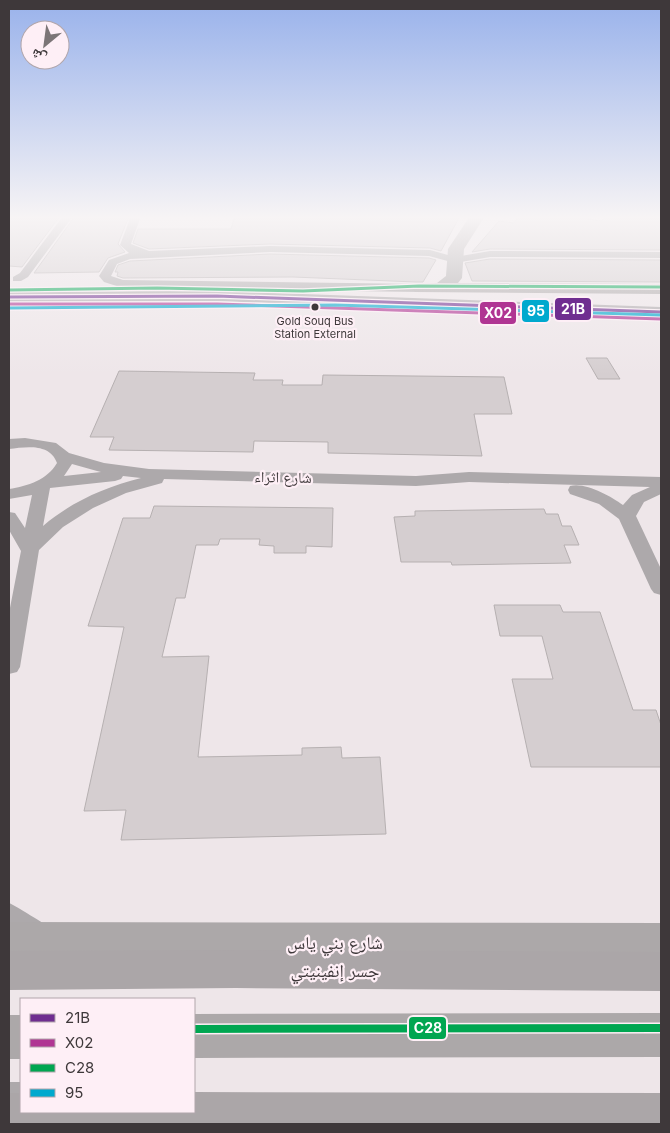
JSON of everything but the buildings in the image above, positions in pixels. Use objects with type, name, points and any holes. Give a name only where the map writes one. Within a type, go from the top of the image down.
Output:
[{"type":"highway","name":"جسر إنفينيتي","points":[[9,971],[246,969],[661,972]]},
{"type":"highway","points":[[9,1117],[225,1115],[661,1118]]},
{"type":"main road","points":[[9,297],[217,296],[421,288]]},
{"type":"main road","points":[[303,299],[419,293],[661,294]]},
{"type":"main road","points":[[217,296],[661,312]]},
{"type":"main road","points":[[9,315],[138,312],[374,313],[661,322]]},
{"type":"main road","points":[[374,313],[661,327]]},
{"type":"street","points":[[17,280],[29,269]]},
{"type":"street","points":[[109,269],[106,273],[108,280],[123,284],[661,289]]},
{"type":"street","points":[[443,287],[454,278],[455,269]]},
{"type":"street","name":"شارع اثراء","points":[[9,444],[41,444],[59,451],[64,457],[103,468],[149,474],[416,481],[456,487],[576,490],[660,487]]},
{"type":"street","points":[[9,667],[29,550],[45,484],[62,470],[64,457]]},
{"type":"street","name":"شارع اثراء","points":[[9,494],[45,484],[149,474]]},
{"type":"street","points":[[29,550],[43,534],[82,506],[129,486],[181,475]]},
{"type":"street","name":"شارع اثراء","points":[[416,481],[455,477],[660,487]]},
{"type":"street","points":[[627,516],[629,508],[635,500],[660,487]]},
{"type":"street","points":[[576,490],[605,500],[627,516],[661,589]]},
{"type":"street","points":[[9,517],[29,550]]},
{"type":"street","points":[[9,914],[20,926],[51,942]]},
{"type":"street","name":"شارع بني ياس","points":[[9,941],[661,942]]},
{"type":"street","points":[[195,1036],[661,1035]]},
{"type":"street","points":[[195,1098],[460,1096],[661,1100]]},
{"type":"transit line","name":"C28","points":[[9,290],[157,288],[303,291],[419,286],[661,287]]},
{"type":"transit line","name":"21B","points":[[9,297],[217,296],[661,312]]},
{"type":"transit line","name":"X02","points":[[9,304],[217,304],[661,319]]},
{"type":"transit line","name":"95","points":[[9,308],[335,305],[661,315]]},
{"type":"transit line","name":"C28","points":[[195,1029],[661,1028]]},
{"type":"place","name":"Gold Souq Bus Station External","points":[[315,307]]}]
